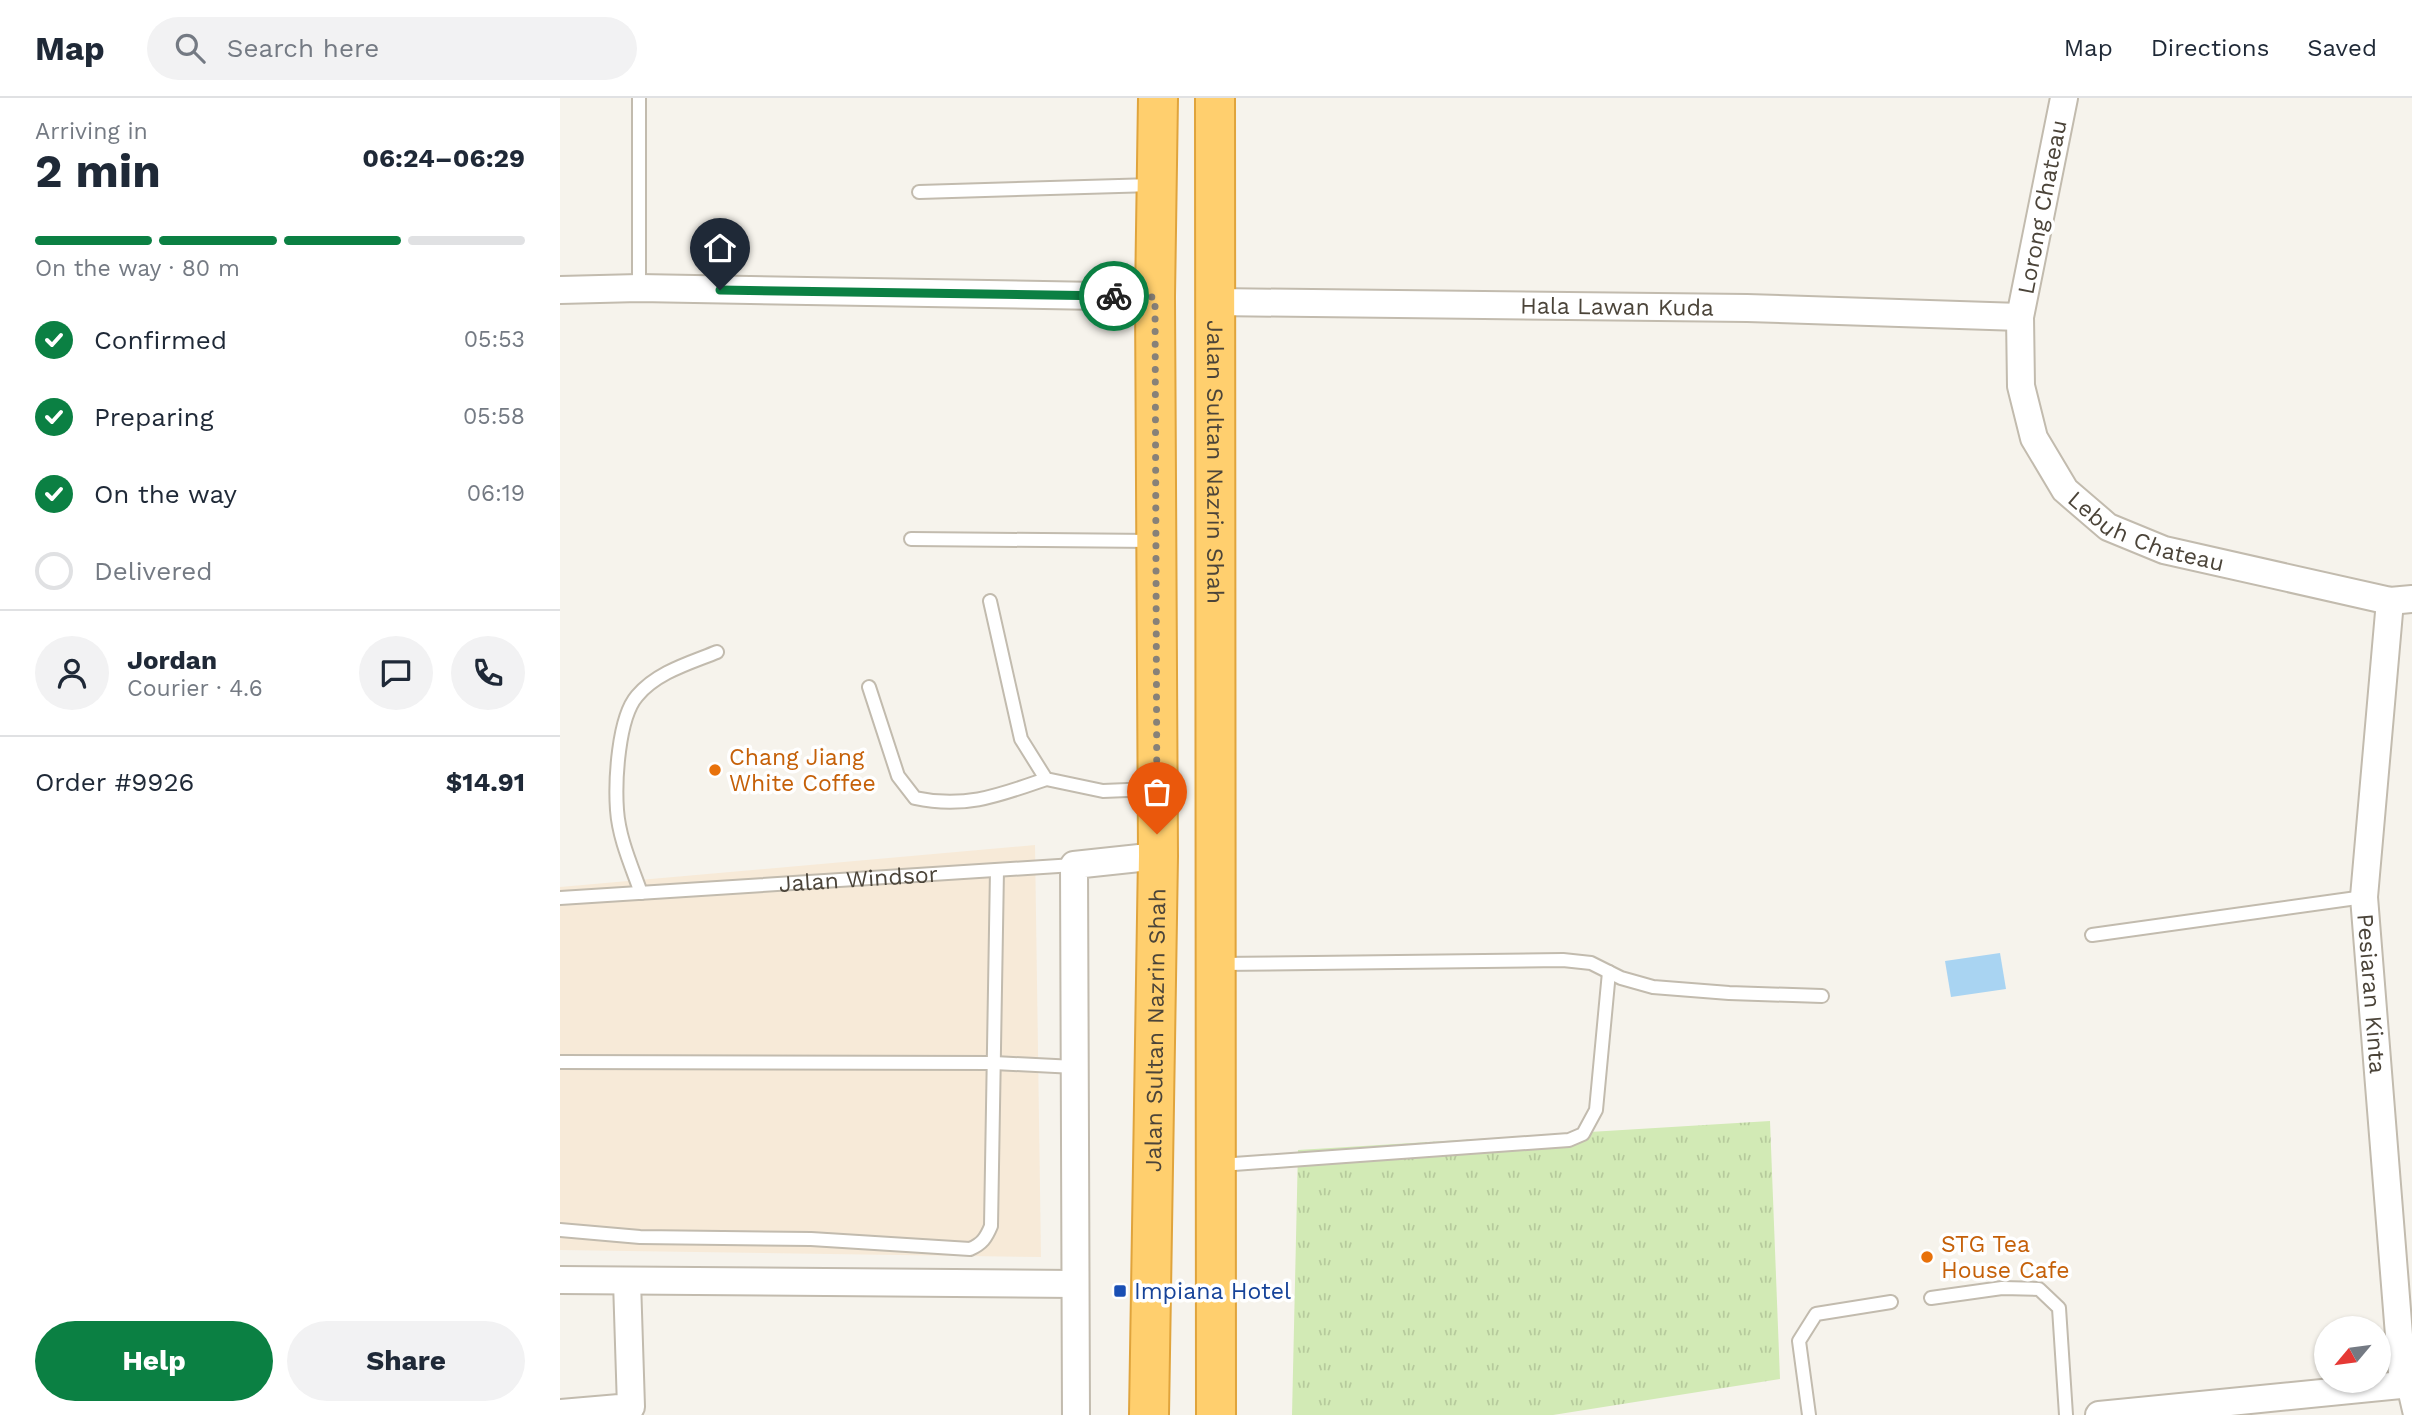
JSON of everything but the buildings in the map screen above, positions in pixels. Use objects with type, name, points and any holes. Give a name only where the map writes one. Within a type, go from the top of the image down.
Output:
[{"type":"highway","name":"Jalan Sultan Nazrin Shah","points":[[1149,1415],[1158,856],[1155,297],[1158,98]]},
{"type":"highway","name":"Jalan Sultan Nazrin Shah","points":[[1215,98],[1216,1415]]},
{"type":"street","name":"Lorong Chateau","points":[[2020,317],[2064,98]]},
{"type":"street","points":[[560,290],[639,288],[1155,297]]},
{"type":"street","name":"Hala Lawan Kuda","points":[[1215,302],[1747,308],[2020,317]]},
{"type":"street","name":"Lebuh Chateau","points":[[2020,317],[2021,386],[2034,438],[2065,490],[2108,527],[2164,550],[2401,600]]},
{"type":"street","name":"Pesiaran Kinta","points":[[2401,600],[2364,897],[2408,1384]]},
{"type":"street","name":"Jalan Windsor","points":[[1074,865],[1158,856]]},
{"type":"street","points":[[1074,865],[1076,1415]]},
{"type":"street","points":[[560,1280],[1076,1284]]},
{"type":"street","points":[[560,1413],[631,1407],[627,1282]]},
{"type":"street","points":[[2099,1415],[2408,1384]]},
{"type":"lane","points":[[639,98],[639,288]]},
{"type":"lane","points":[[919,192],[1157,185]]},
{"type":"lane","points":[[911,539],[1157,541]]},
{"type":"lane","points":[[990,601],[1021,739],[1046,779]]},
{"type":"lane","points":[[641,893],[617,811],[621,731],[637,696],[667,672],[717,652]]},
{"type":"lane","points":[[869,687],[898,776],[915,798],[931,801],[984,800],[1046,779],[1103,791],[1156,789]]},
{"type":"lane","name":"Jalan Windsor","points":[[560,898],[1074,865]]},
{"type":"lane","points":[[560,1230],[640,1237],[811,1239],[970,1249],[985,1240],[991,1226],[997,870]]},
{"type":"lane","points":[[2092,935],[2364,897]]},
{"type":"lane","points":[[1216,964],[1563,960],[1591,963],[1621,978],[1653,987],[1822,996]]},
{"type":"lane","points":[[1216,1166],[1569,1140],[1583,1134],[1597,1110],[1609,972]]},
{"type":"lane","points":[[560,1062],[994,1063],[1075,1067]]},
{"type":"lane","points":[[1931,1298],[2002,1288],[2039,1289],[2059,1308],[2066,1415]]},
{"type":"lane","points":[[1809,1415],[1799,1341],[1816,1314],[1891,1302]]},
{"type":"lane","points":[[2408,1384],[2410,1415]]},
{"type":"shaded area","points":[[1035,845],[1041,1257],[560,1250],[560,887]]},
{"type":"green space","points":[[1770,1121],[1780,1379],[1553,1415],[1292,1415],[1298,1150]]},
{"type":"water","points":[[2000,953],[2006,989],[1951,997],[1945,961]]},
{"type":"way so far","points":[[1114,296],[1155,297],[1157,834]]},
{"type":"place","name":"Chang Jiang White Coffee","points":[[715,770]]},
{"type":"place","name":"STG Tea House Cafe","points":[[1927,1257]]},
{"type":"place","name":"Impiana Hotel","points":[[1120,1291]]},
{"type":"route","points":[[720,290],[1114,296]]}]
